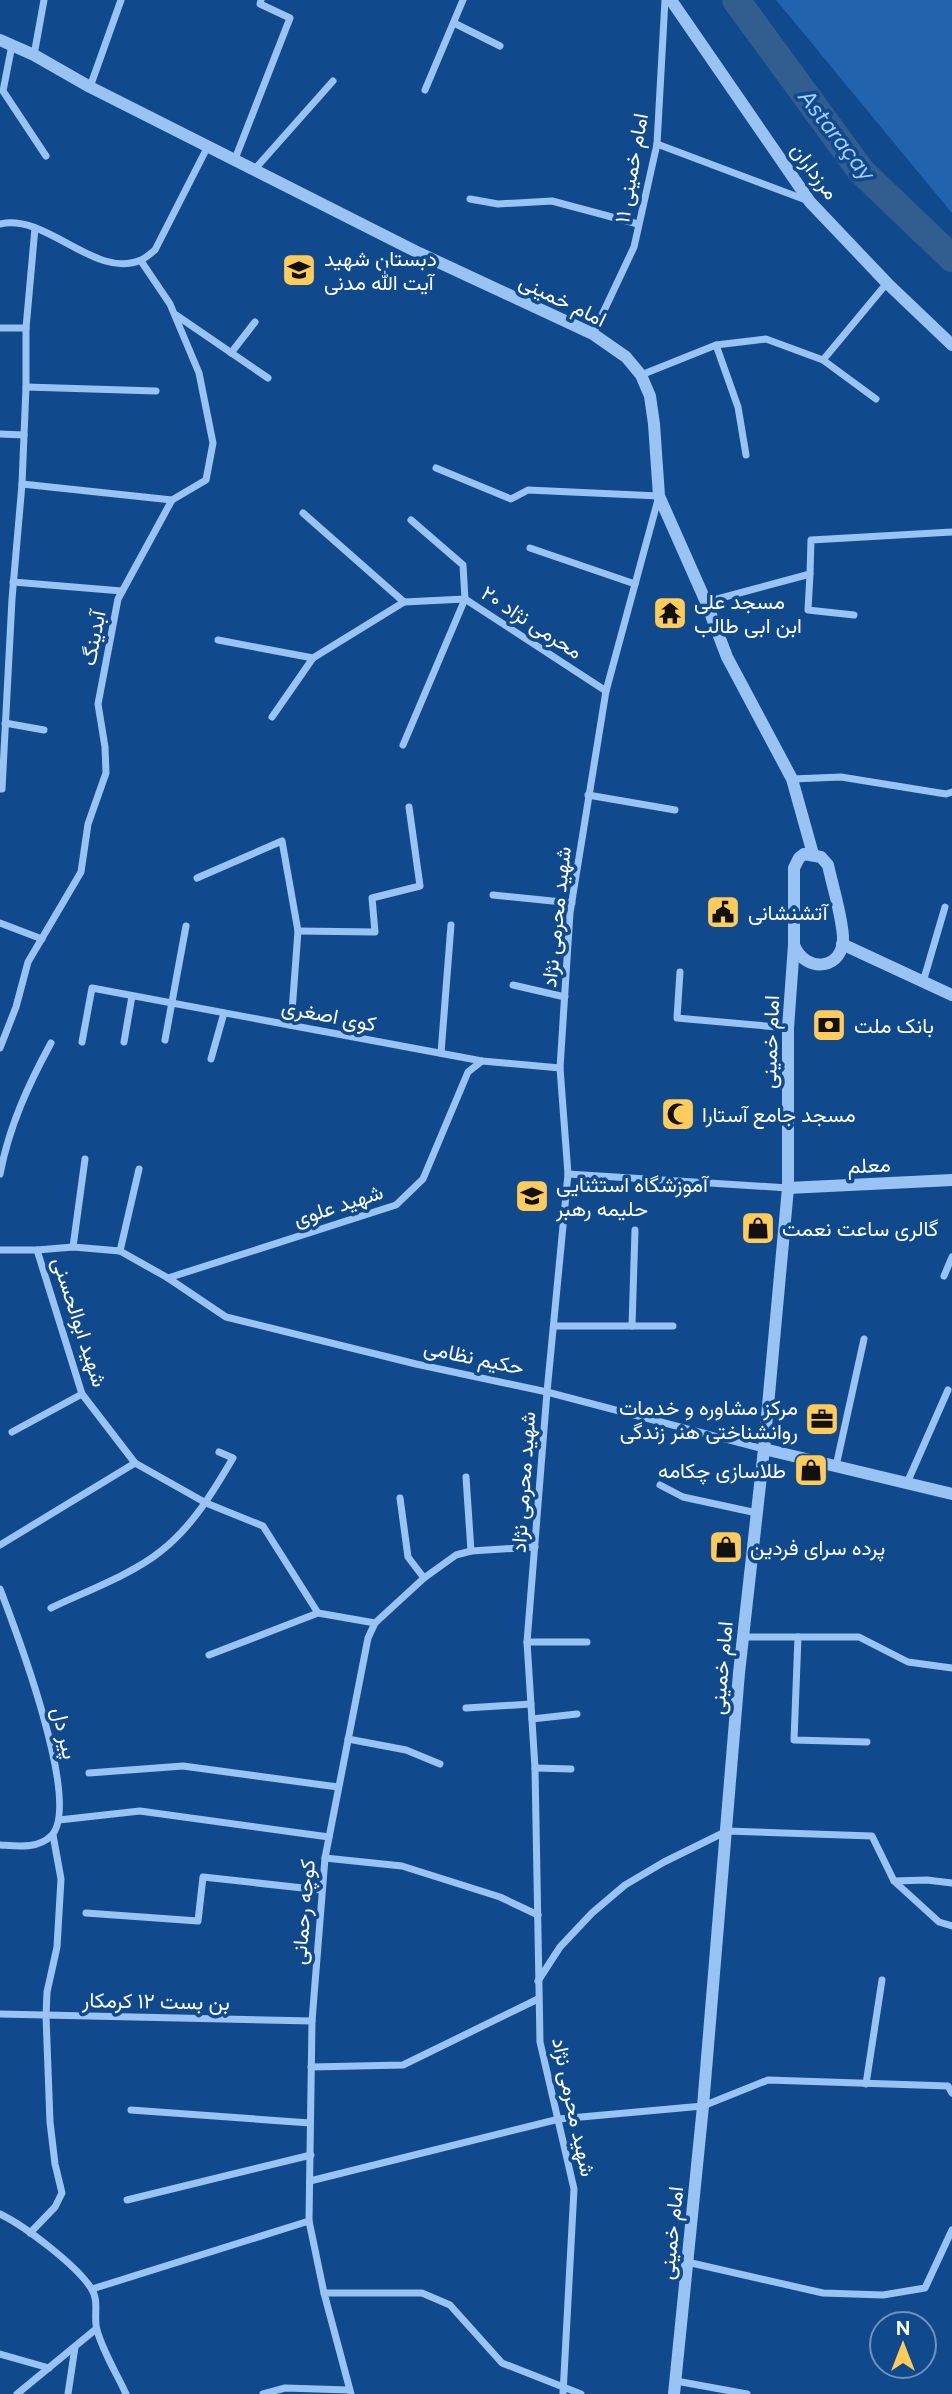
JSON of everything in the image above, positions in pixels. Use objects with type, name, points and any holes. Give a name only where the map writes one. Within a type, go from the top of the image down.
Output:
[{"type":"street","points":[[34,55],[44,0]]},
{"type":"street","points":[[90,87],[121,0]]},
{"type":"street","points":[[235,159],[290,18],[260,4],[261,0]]},
{"type":"street","points":[[425,90],[463,0]]},
{"type":"street","name":"امام خمینی ۱۱","points":[[593,334],[634,247],[657,144],[668,0]]},
{"type":"street","name":"مرزداران","points":[[668,0],[810,202],[887,283],[952,345]]},
{"type":"street","points":[[454,23],[500,46]]},
{"type":"street","points":[[6,43],[3,91],[46,156]]},
{"type":"street","name":"امام خمینی","points":[[6,43],[419,253],[593,334],[626,357],[641,375],[650,396],[659,496],[738,680],[792,779],[813,854]]},
{"type":"street","points":[[255,169],[333,81]]},
{"type":"street","points":[[657,144],[810,202]]},
{"type":"street","points":[[0,224],[12,221],[27,224],[87,254],[116,264],[141,261],[155,250],[209,145]]},
{"type":"street","points":[[470,199],[498,204],[552,201],[638,224]]},
{"type":"street","points":[[0,789],[22,484],[26,328],[35,228]]},
{"type":"street","points":[[22,484],[172,500],[206,480],[214,443],[199,373],[175,315],[141,261]]},
{"type":"street","points":[[823,360],[887,283]]},
{"type":"street","points":[[175,315],[268,378]]},
{"type":"street","points":[[231,353],[256,322]]},
{"type":"street","points":[[0,328],[26,328]]},
{"type":"street","points":[[641,375],[716,345],[766,339],[823,360],[876,399]]},
{"type":"street","points":[[716,345],[738,407],[746,455]]},
{"type":"street","points":[[26,387],[156,391]]},
{"type":"street","points":[[0,434],[24,435]]},
{"type":"street","points":[[436,468],[511,499],[528,490],[659,496]]},
{"type":"street","name":"شهید محرمی نژاد","points":[[563,2392],[574,2189],[540,2042],[535,1768],[527,1642],[568,1174],[560,1068],[572,903],[606,691],[659,496]]},
{"type":"street","name":"آبدینگ","points":[[0,1048],[16,1007],[28,962],[81,872],[88,824],[106,774],[98,704],[118,599],[172,500]]},
{"type":"street","points":[[303,513],[404,602]]},
{"type":"street","points":[[403,745],[464,598],[463,565],[411,520]]},
{"type":"street","points":[[854,615],[808,610],[811,540],[952,532]]},
{"type":"street","points":[[530,548],[635,584]]},
{"type":"street","points":[[706,601],[810,574]]},
{"type":"street","points":[[13,583],[122,591]]},
{"type":"street","name":"محرمی نژاد ۲۰","points":[[272,717],[313,657],[404,602],[464,598],[606,691]]},
{"type":"street","points":[[218,640],[313,657]]},
{"type":"street","points":[[5,723],[44,730]]},
{"type":"street","points":[[792,779],[841,777],[946,794],[952,792]]},
{"type":"street","points":[[588,795],[675,810]]},
{"type":"street","points":[[298,931],[375,932],[372,898],[420,886],[409,807]]},
{"type":"street","points":[[197,878],[282,841],[298,931],[291,1026]]},
{"type":"street","name":"امام خمینی","points":[[675,2387],[703,2106],[743,1637],[764,1449],[788,1188],[788,1028],[794,945],[794,868],[804,854],[821,857],[828,865],[843,935],[842,944]]},
{"type":"street","points":[[493,895],[572,903]]},
{"type":"street","points":[[923,982],[945,907]]},
{"type":"street","points":[[0,923],[41,939]]},
{"type":"street","points":[[441,1053],[450,925]]},
{"type":"street","points":[[165,1040],[186,926]]},
{"type":"street","points":[[794,945],[799,956],[818,965],[830,963],[837,957],[842,944],[952,995]]},
{"type":"street","points":[[680,972],[677,1018],[788,1028]]},
{"type":"street","points":[[513,985],[565,997]]},
{"type":"street","name":"کوی اصغری","points":[[82,1042],[92,988],[482,1061],[560,1068]]},
{"type":"street","points":[[124,1042],[132,996]]},
{"type":"street","points":[[211,1059],[224,1013]]},
{"type":"street","points":[[0,1174],[6,1144],[27,1089],[51,1043]]},
{"type":"street","name":"شهید علوی","points":[[169,1278],[396,1205],[423,1179],[468,1072],[482,1061]]},
{"type":"street","points":[[72,1247],[85,1159]]},
{"type":"street","points":[[120,1251],[139,1170]]},
{"type":"street","points":[[568,1174],[788,1188]]},
{"type":"street","name":"معلم","points":[[788,1188],[952,1180]]},
{"type":"street","points":[[632,1326],[635,1230]]},
{"type":"street","name":"حکیم نظامی","points":[[0,1250],[72,1247],[120,1251],[169,1278],[226,1317],[416,1364],[547,1392],[764,1449],[952,1494]]},
{"type":"street","name":"شهید ابوالحسنی","points":[[37,1250],[82,1394],[135,1463],[206,1503],[263,1526],[318,1613]]},
{"type":"street","points":[[944,1276],[952,1257]]},
{"type":"street","points":[[554,1326],[673,1326]]},
{"type":"street","points":[[836,1466],[864,1339]]},
{"type":"street","points":[[907,1483],[948,1390]]},
{"type":"street","points":[[12,1433],[82,1394]]},
{"type":"street","points":[[51,1608],[135,1567],[161,1551],[206,1503],[233,1458],[219,1452]]},
{"type":"street","points":[[0,1545],[135,1463]]},
{"type":"street","points":[[466,1477],[471,1551]]},
{"type":"street","points":[[660,1485],[683,1497],[757,1513]]},
{"type":"street","points":[[400,1498],[408,1557],[424,1578]]},
{"type":"street","name":"کوچه رحمانی","points":[[350,2392],[324,2293],[309,2221],[312,2021],[325,1858],[368,1638],[375,1623],[424,1578],[456,1555],[471,1551],[535,1547]]},
{"type":"street","name":"پیر دل","points":[[0,1589],[23,1647],[43,1713],[58,1782],[59,1820],[53,1835]]},
{"type":"street","points":[[209,1655],[318,1613],[375,1623]]},
{"type":"street","points":[[743,1637],[859,1637],[908,1662],[952,1668]]},
{"type":"street","points":[[798,1637],[794,1740],[867,1742]]},
{"type":"street","points":[[527,1642],[587,1642]]},
{"type":"street","points":[[467,1708],[531,1704]]},
{"type":"street","points":[[532,1719],[577,1714]]},
{"type":"street","points":[[348,1739],[406,1750],[440,1764]]},
{"type":"street","points":[[89,1773],[183,1766],[338,1787]]},
{"type":"street","points":[[535,1768],[571,1769]]},
{"type":"street","points":[[59,1820],[140,1811],[329,1837]]},
{"type":"street","points":[[538,1982],[560,1947],[592,1913],[625,1885],[727,1830],[872,1836],[894,1881],[939,1922],[952,1926]]},
{"type":"street","points":[[0,1845],[32,1846],[53,1835],[61,1879],[57,1947],[47,1992],[46,2017],[50,2122],[62,2193],[55,2207],[30,2233]]},
{"type":"street","points":[[325,1858],[402,1866],[500,1897],[538,1915]]},
{"type":"street","points":[[86,1913],[198,1921],[203,1877],[321,1891]]},
{"type":"street","points":[[894,1881],[927,1880],[952,1883]]},
{"type":"street","points":[[866,2084],[882,1980]]},
{"type":"street","points":[[311,2067],[403,2065],[538,1999]]},
{"type":"street","name":"بن بست ۱۲ کرمکار","points":[[0,2014],[312,2021]]},
{"type":"street","points":[[310,2181],[559,2119],[703,2106],[768,2080],[948,2087],[952,2093]]},
{"type":"street","points":[[131,2110],[310,2123]]},
{"type":"street","points":[[127,2200],[311,2155]]},
{"type":"street","points":[[0,2214],[58,2255],[92,2289],[97,2307],[96,2329],[126,2394]]},
{"type":"street","points":[[92,2289],[309,2221]]},
{"type":"street","points":[[687,2262],[823,2293],[883,2295],[925,2288],[952,2230]]},
{"type":"street","points":[[324,2293],[422,2293],[450,2305],[502,2363],[563,2392],[581,2394]]},
{"type":"street","points":[[17,2394],[96,2329]]},
{"type":"street","points":[[68,2394],[75,2347]]},
{"type":"street","points":[[0,2354],[49,2368]]},
{"type":"street","points":[[675,2387],[747,2394]]},
{"type":"street","points":[[263,2394],[285,2388],[350,2392]]},
{"type":"shaded area","points":[[776,0],[952,0],[952,213]]},
{"type":"waterway","name":"Astaraçay","points":[[736,0],[861,171],[952,258]]},
{"type":"place","name":"دبستان شهید آیت الله مدنی","points":[[299,270]]},
{"type":"place","name":"مسجد علی ابن ابی طالب","points":[[670,613]]},
{"type":"place","name":"آتشنشانی","points":[[723,912]]},
{"type":"place","name":"بانک ملت","points":[[829,1025]]},
{"type":"place","name":"مسجد جامع آستارا","points":[[678,1114]]},
{"type":"place","name":"آموزشگاه استثنایی حلیمه رهبر","points":[[532,1196]]},
{"type":"place","name":"گالری ساعت نعمت","points":[[758,1228]]},
{"type":"place","name":"مرکز مشاوره و خدمات روانشناختی هنر زندگی","points":[[822,1419]]},
{"type":"place","name":"طلاسازی چکامه","points":[[811,1470]]},
{"type":"place","name":"پرده سرای فردین","points":[[726,1547]]}]
